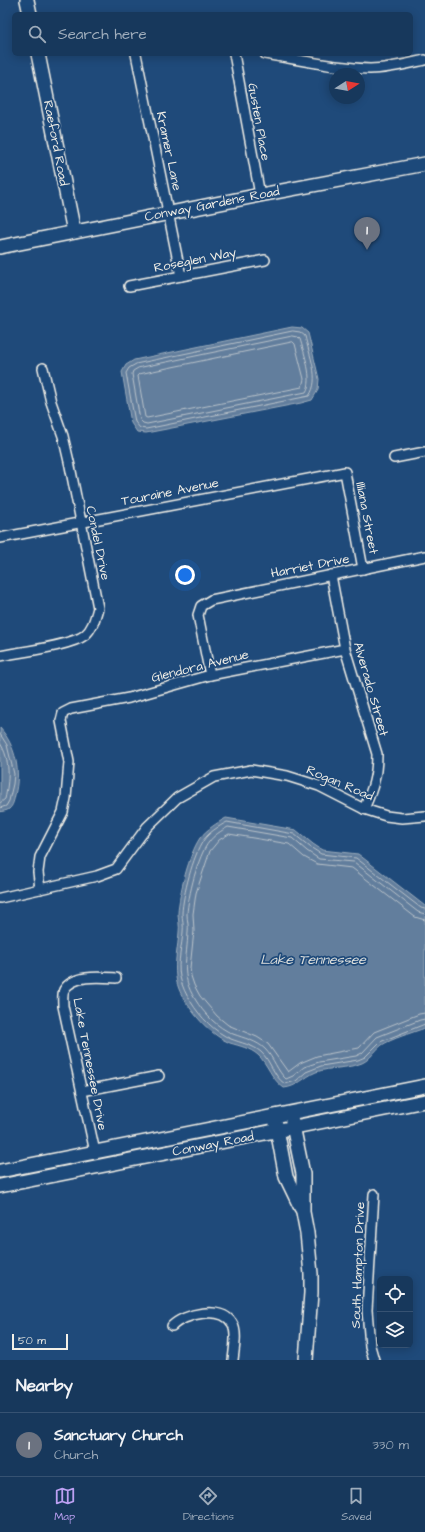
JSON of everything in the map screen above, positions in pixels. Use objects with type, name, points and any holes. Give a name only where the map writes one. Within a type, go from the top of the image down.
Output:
[{"type":"street","points":[[27,0],[30,12]]},
{"type":"street","name":"Raeford Road","points":[[38,56],[74,232]]},
{"type":"street","name":"Kramer Lane","points":[[136,56],[181,276]]},
{"type":"street","name":"Gusten Place","points":[[234,56],[260,194]]},
{"type":"street","points":[[276,56],[334,66],[371,69],[425,60]]},
{"type":"street","name":"Conway Gardens Road","points":[[0,247],[260,194],[425,164]]},
{"type":"street","name":"Roseglen Way","points":[[129,286],[265,260]]},
{"type":"street","name":"Condel Drive","points":[[0,656],[65,643],[84,636],[94,625],[98,608],[63,436],[51,402],[43,368]]},
{"type":"street","points":[[394,458],[425,452]]},
{"type":"street","name":"Touraine Avenue","points":[[0,538],[345,472]]},
{"type":"street","name":"Illiana Street","points":[[345,472],[363,569]]},
{"type":"street","name":"Harriet Drive","points":[[210,675],[198,615],[201,606],[211,600],[425,556]]},
{"type":"street","name":"Alverado Street","points":[[331,575],[345,649],[377,754],[377,770],[374,786],[364,809]]},
{"type":"street","name":"Glendora Avenue","points":[[40,888],[38,872],[40,857],[62,812],[66,798],[69,762],[61,721],[63,713],[71,709],[129,698],[210,675],[345,649]]},
{"type":"street","name":"Rogan Road","points":[[0,898],[97,876],[116,869],[147,827],[177,798],[214,778],[251,770],[287,776],[319,786],[364,809],[386,816],[402,818],[425,816]]},
{"type":"street","name":"Lake Tennessee Drive","points":[[94,1152],[63,1006],[64,991],[72,982],[96,976],[116,978]]},
{"type":"street","points":[[82,1091],[159,1076]]},
{"type":"street","name":"Conway Road","points":[[0,1171],[425,1086]]},
{"type":"street","points":[[400,1106],[412,1096],[425,1092]]},
{"type":"street","name":"Conway Road","points":[[2,1186],[425,1101]]},
{"type":"street","points":[[291,1113],[303,1174],[303,1212],[307,1233],[311,1274],[306,1360]]},
{"type":"street","points":[[274,1116],[286,1177],[303,1212]]},
{"type":"street","points":[[0,1171],[2,1186]]},
{"type":"street","name":"South Hampton Drive","points":[[374,1194],[367,1310],[370,1346],[374,1360]]},
{"type":"street","points":[[172,1326],[178,1320],[191,1316],[213,1312],[223,1316],[232,1322],[235,1333],[233,1360]]},
{"type":"water","points":[[292,327],[302,328],[308,333],[319,379],[318,390],[312,400],[146,433],[137,432],[131,423],[122,372],[126,365],[134,360]]},
{"type":"water","points":[[0,728],[10,743],[16,760],[17,786],[12,805],[8,810],[0,812]]},
{"type":"water","name":"Lake Tennessee","points":[[226,818],[296,830],[322,850],[358,854],[425,906],[425,1028],[382,1045],[362,1063],[316,1072],[293,1086],[284,1088],[276,1080],[258,1055],[248,1049],[224,1040],[201,1022],[184,999],[177,981],[175,966],[179,930],[178,913],[182,885],[196,845],[206,832]]},
{"type":"place","name":"Sanctuary Church","points":[[367,250]]}]
